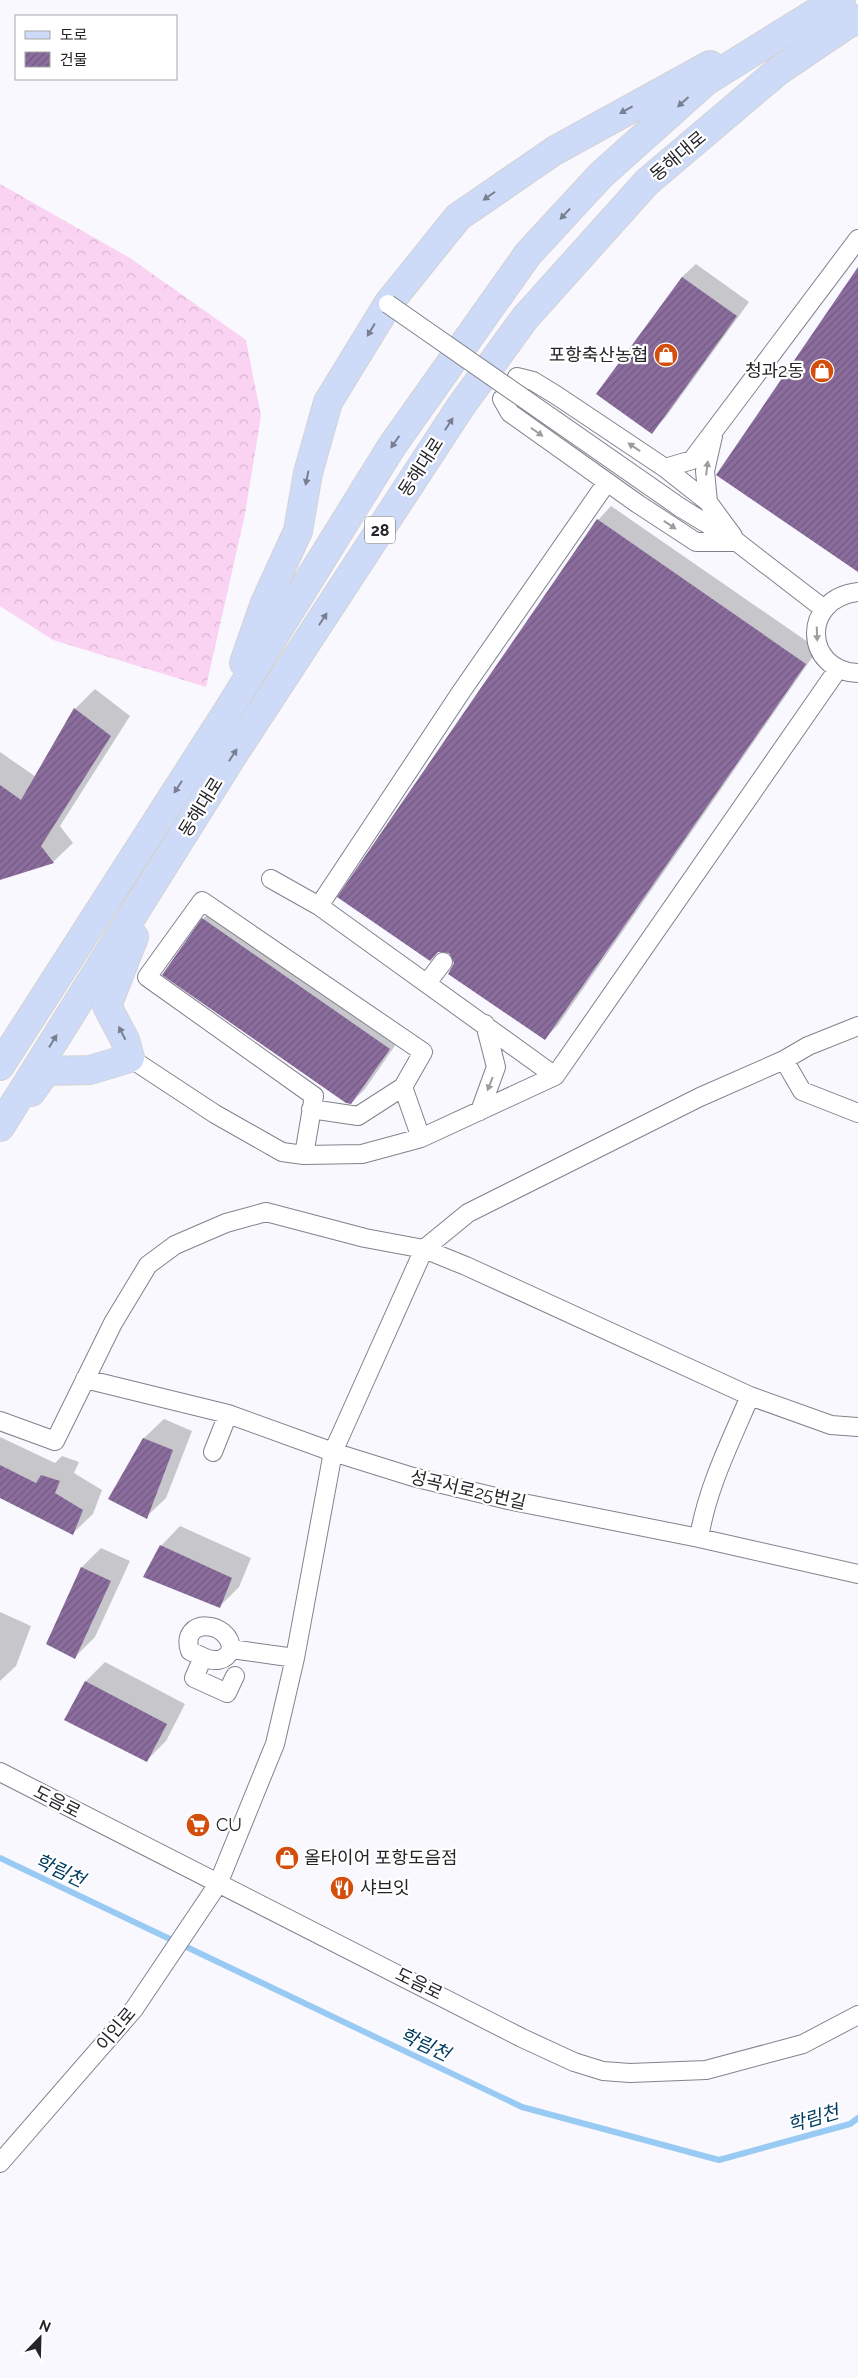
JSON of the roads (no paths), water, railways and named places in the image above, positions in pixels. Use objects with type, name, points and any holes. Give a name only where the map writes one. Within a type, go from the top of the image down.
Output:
[{"type":"main road","points":[[227,712],[265,603],[298,531],[308,473],[328,402],[388,304],[458,217],[554,151],[692,74],[833,3]]},
{"type":"main road","points":[[0,1066],[227,712],[392,446],[528,254],[601,175],[706,82],[833,3]]},
{"type":"main road","name":"동해대로","points":[[0,1127],[231,758],[455,414],[526,318],[647,182],[778,71],[846,24],[858,19]]},
{"type":"main road","points":[[0,1133],[46,1072],[90,1070],[130,1058],[125,1040],[107,1006],[159,875]]},
{"type":"street","points":[[665,468],[692,460],[858,239]]},
{"type":"street","points":[[388,304],[681,508],[737,542],[824,609]]},
{"type":"street","points":[[517,377],[533,381],[556,395],[665,468],[708,502],[737,542]]},
{"type":"street","points":[[502,399],[510,414],[696,542],[737,542]]},
{"type":"street","points":[[708,502],[705,471],[715,430]]},
{"type":"street","points":[[319,906],[461,692],[607,482]]},
{"type":"street","points":[[858,592],[833,599],[817,621],[816,635],[819,649],[827,660],[838,669],[858,673]]},
{"type":"street","points":[[130,1058],[215,1114],[282,1152],[304,1154],[362,1154],[421,1138],[555,1076],[838,669]]},
{"type":"street","points":[[270,879],[319,906],[555,1076]]},
{"type":"street","points":[[304,1154],[311,1109],[314,1096],[147,977],[202,901],[423,1052],[403,1087],[358,1116],[311,1109]]},
{"type":"street","points":[[427,983],[443,962]]},
{"type":"street","points":[[480,1111],[496,1067],[485,1024]]},
{"type":"street","points":[[424,1249],[468,1213],[700,1097],[784,1060],[808,1046],[858,1026]]},
{"type":"street","points":[[784,1060],[802,1091],[858,1113]]},
{"type":"street","points":[[403,1087],[421,1138]]},
{"type":"street","points":[[0,1421],[55,1441],[113,1323],[148,1265],[175,1245],[226,1223],[266,1212],[365,1238],[424,1249],[466,1266],[750,1396],[831,1425],[858,1427]]},
{"type":"street","name":"이인로","points":[[0,2163],[134,2008],[218,1884],[275,1744],[295,1658],[333,1452],[424,1249]]},
{"type":"street","name":"성곡서로25번길","points":[[85,1379],[228,1414],[333,1452],[413,1477],[508,1500],[699,1538],[858,1574]]},
{"type":"street","points":[[699,1538],[702,1515],[717,1472],[750,1396]]},
{"type":"street","points":[[213,1452],[228,1414]]},
{"type":"street","points":[[204,1626],[223,1631],[231,1642],[229,1655],[224,1659],[210,1660],[203,1657],[190,1651],[188,1644],[189,1636],[197,1627],[204,1626]]},
{"type":"street","points":[[231,1649],[295,1658]]},
{"type":"street","points":[[203,1657],[194,1678],[227,1693],[235,1676]]},
{"type":"street","name":"도음로","points":[[0,1772],[522,2038],[574,2062],[604,2071],[630,2073],[706,2070],[803,2044],[858,2015]]},
{"type":"waterway","name":"학림천","points":[[0,1858],[522,2107],[719,2160],[850,2124],[858,2118]]},
{"type":"place","name":"포항축산농협","points":[[666,355]]},
{"type":"place","name":"청과2동","points":[[822,371]]},
{"type":"place","name":"CU","points":[[198,1825]]},
{"type":"place","name":"올타이어 포항도음점","points":[[287,1858]]},
{"type":"place","name":"샤브잇","points":[[342,1888]]}]
